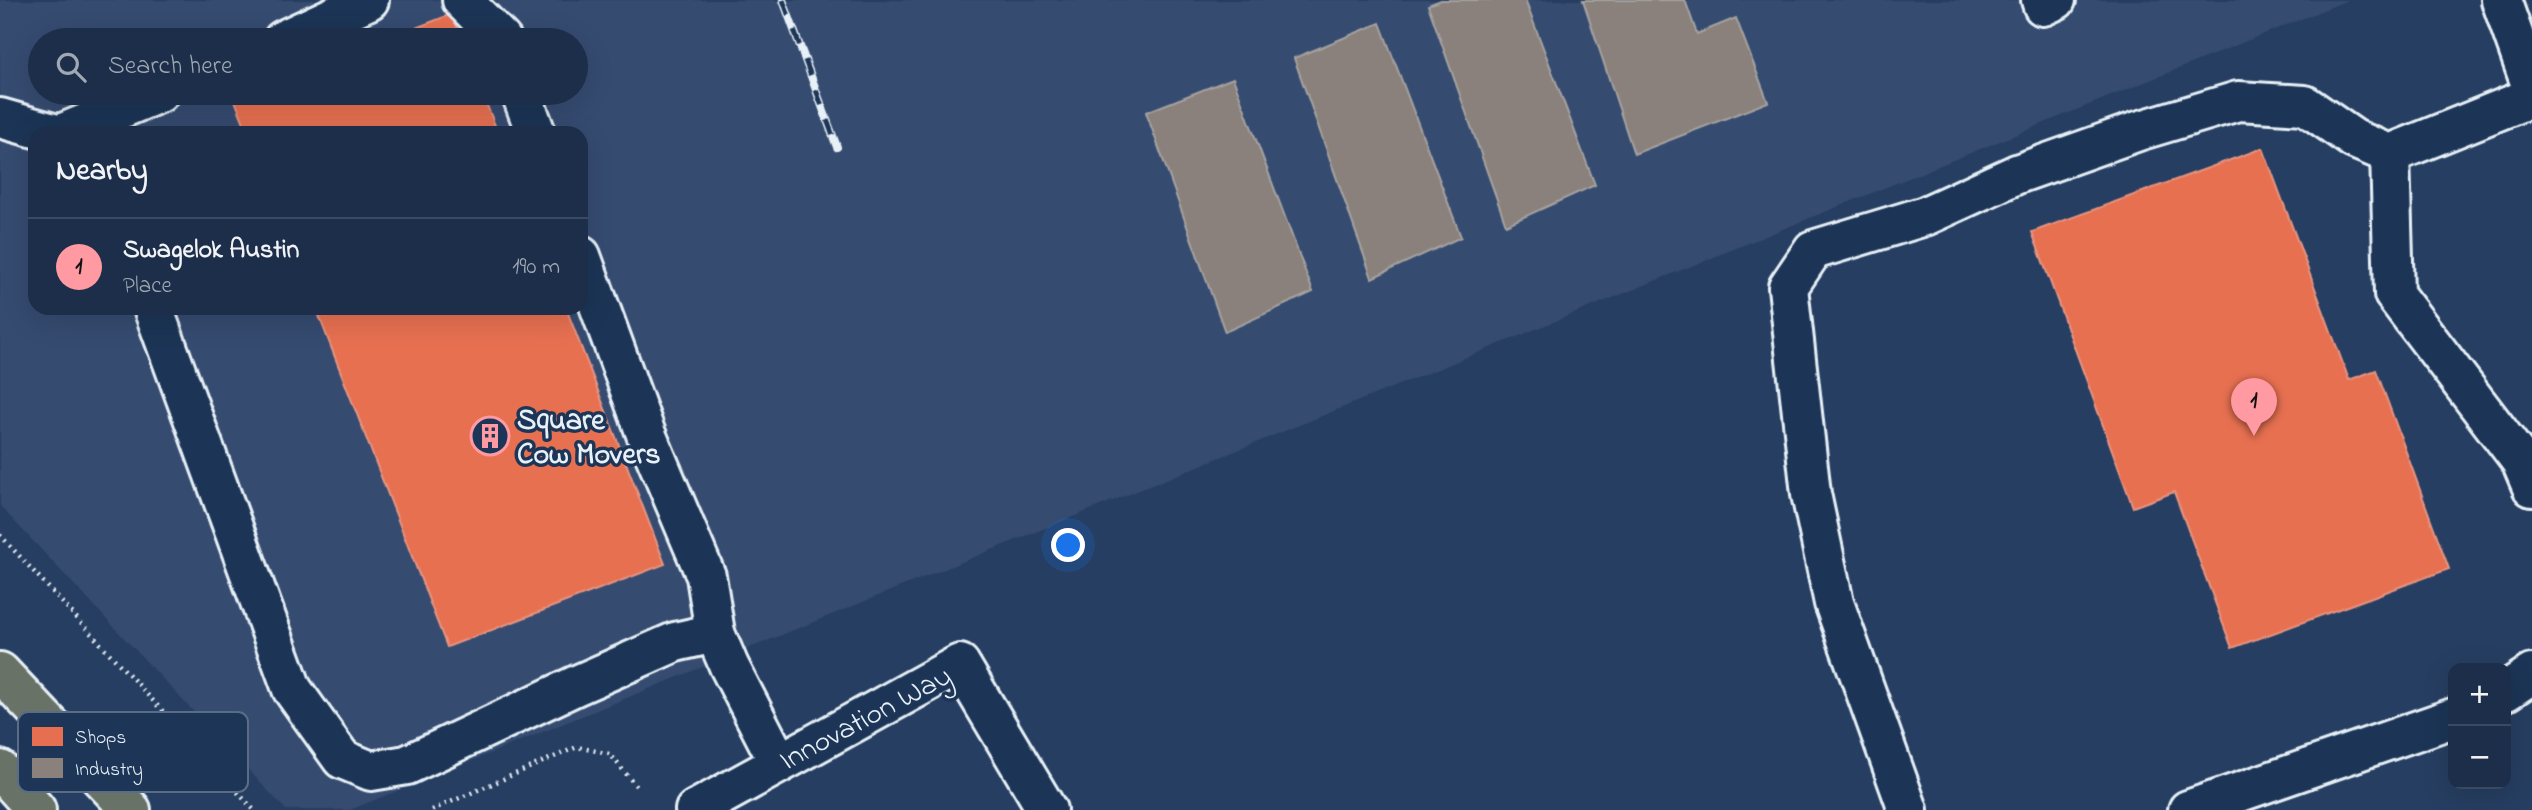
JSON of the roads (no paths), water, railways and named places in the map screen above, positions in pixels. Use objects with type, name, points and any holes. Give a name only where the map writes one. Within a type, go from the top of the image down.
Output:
[{"type":"main road","points":[[0,672],[38,712]]},
{"type":"main road","points":[[0,770],[18,790]]},
{"type":"main road","points":[[20,792],[36,810]]},
{"type":"main road","points":[[114,792],[131,810]]},
{"type":"street","points":[[309,28],[369,0]]},
{"type":"street","points":[[462,0],[490,28]]},
{"type":"street","points":[[2041,0],[2043,6],[2056,0]]},
{"type":"street","points":[[2501,0],[2532,88]]},
{"type":"street","points":[[1909,810],[1834,603],[1811,494],[1788,287],[1813,250],[1925,216],[2017,174],[2138,131],[2238,101],[2305,105],[2354,139],[2390,154],[2532,97]]},
{"type":"street","points":[[80,126],[130,105]]},
{"type":"street","points":[[526,105],[533,126]]},
{"type":"street","points":[[0,118],[28,126]]},
{"type":"street","points":[[2390,154],[2394,294],[2521,461],[2532,487]]},
{"type":"street","points":[[588,275],[646,434],[706,576],[715,633],[779,763]]},
{"type":"street","points":[[156,315],[292,689],[342,759],[370,771],[407,765],[675,642],[715,633]]},
{"type":"street","name":"Innovation Way","points":[[695,810],[960,664],[1047,810]]},
{"type":"street","points":[[2511,688],[2532,674]]},
{"type":"street","points":[[2188,810],[2448,720]]},
{"type":"railway","points":[[783,0],[837,147]]},
{"type":"place","name":"Square Cow Movers","points":[[490,436]]},
{"type":"place","name":"Swagelok Austin","points":[[2254,436]]}]
